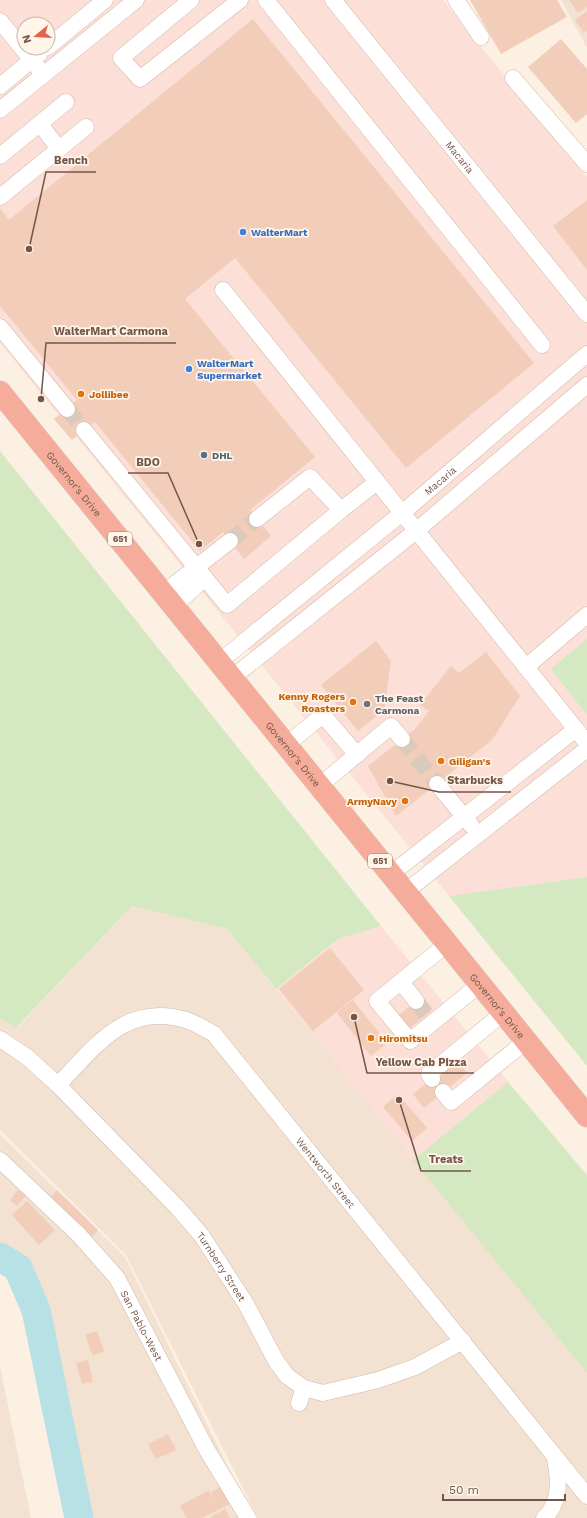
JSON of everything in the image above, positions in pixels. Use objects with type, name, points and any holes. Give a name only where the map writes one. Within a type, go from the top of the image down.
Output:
[{"type":"highway","name":"Governor's Drive","points":[[0,392],[587,1116]]},
{"type":"street","points":[[56,40],[105,0]]},
{"type":"street","points":[[0,110],[136,0]]},
{"type":"street","points":[[191,0],[122,58],[140,79],[240,0]]},
{"type":"street","points":[[266,0],[542,345]]},
{"type":"street","name":"Macaria","points":[[333,0],[587,314]]},
{"type":"street","points":[[456,0],[481,37]]},
{"type":"street","points":[[0,21],[44,75]]},
{"type":"street","points":[[0,86],[37,56]]},
{"type":"street","points":[[513,78],[587,164]]},
{"type":"street","points":[[0,156],[66,102]]},
{"type":"street","points":[[40,124],[59,149]]},
{"type":"street","points":[[0,197],[86,126]]},
{"type":"street","points":[[223,290],[587,743]]},
{"type":"street","points":[[0,327],[67,408]]},
{"type":"street","name":"Macaria","points":[[225,670],[402,513],[587,354]]},
{"type":"street","points":[[225,670],[416,530],[587,385]]},
{"type":"street","points":[[84,430],[227,605],[377,482]]},
{"type":"street","points":[[257,519],[310,477],[341,510]]},
{"type":"street","points":[[168,599],[201,573],[230,541]]},
{"type":"street","points":[[526,667],[587,615]]},
{"type":"street","points":[[286,745],[324,715],[357,755]]},
{"type":"street","points":[[320,786],[391,726],[402,739]]},
{"type":"street","points":[[391,874],[576,729]]},
{"type":"street","points":[[405,892],[587,749]]},
{"type":"street","points":[[437,784],[479,834]]},
{"type":"street","points":[[447,944],[377,1001],[410,1041],[430,1018],[480,984]]},
{"type":"street","points":[[401,982],[416,1001]]},
{"type":"street","points":[[432,1079],[429,1074],[503,1013]]},
{"type":"street","name":"Wentworth Street","points":[[58,1085],[107,1036],[125,1023],[145,1016],[163,1016],[187,1020],[214,1034],[587,1496]]},
{"type":"street","name":"Turnberry Street","points":[[0,1038],[28,1057],[58,1085],[202,1236],[242,1298],[276,1361],[287,1376],[304,1388],[323,1393],[378,1380],[415,1367],[463,1341]]},
{"type":"street","points":[[443,1092],[451,1102],[526,1041]]},
{"type":"street","name":"San Pablo-West","points":[[0,1160],[79,1234],[117,1278],[207,1450],[248,1518]]},
{"type":"street","points":[[299,1403],[304,1388]]},
{"type":"street","name":"Wentworth Street","points":[[544,1518],[549,1514],[556,1497],[559,1479],[554,1455]]},
{"type":"shaded area","points":[[0,0],[443,0],[587,177],[587,877],[449,896],[0,343]]},
{"type":"shaded area","points":[[561,0],[587,0],[587,48],[570,16]]},
{"type":"shaded area","points":[[132,906],[227,929],[587,1373],[587,1518],[258,1518],[126,1255],[0,1130],[0,1019],[18,1027]]},
{"type":"shaded area","points":[[381,926],[508,1082],[413,1160],[276,989],[338,939]]},
{"type":"shaded area","points":[[0,1134],[125,1257],[253,1518],[87,1518],[57,1361],[19,1260],[0,1249]]},
{"type":"shaded area","points":[[0,1367],[31,1518],[0,1518]]},
{"type":"green space","points":[[0,451],[381,926],[338,939],[276,989],[227,929],[132,906],[17,1027],[0,1019]]},
{"type":"green space","points":[[587,639],[587,715],[551,669]]},
{"type":"green space","points":[[587,877],[587,1066],[449,896]]},
{"type":"green space","points":[[508,1082],[587,1175],[587,1373],[413,1160]]},
{"type":"building","points":[[470,0],[557,0],[567,17],[501,54]]},
{"type":"building","points":[[569,0],[587,0],[587,7],[578,13]]},
{"type":"building","points":[[587,11],[587,31],[584,33],[575,20]]},
{"type":"building","name":"WalterMart","points":[[253,19],[534,363],[406,468],[235,258],[185,299],[315,457],[250,510],[271,536],[244,559],[223,532],[200,551],[95,422],[72,440],[54,419],[77,400],[0,306],[0,208],[9,220]]},
{"type":"building","points":[[561,39],[587,69],[587,114],[576,123],[528,67]]},
{"type":"building","points":[[587,200],[587,270],[553,226]]},
{"type":"building","points":[[376,641],[391,661],[384,710],[358,731],[321,685]]},
{"type":"building","points":[[486,652],[520,696],[492,740],[396,816],[368,766],[415,729],[429,711],[420,705],[451,666],[459,673]]},
{"type":"building","points":[[330,948],[364,990],[313,1031],[279,989]]},
{"type":"building","points":[[420,998],[431,1011],[405,1032],[394,1019]]},
{"type":"building","points":[[353,1000],[387,1043],[371,1056],[337,1013]]},
{"type":"building","points":[[456,1060],[467,1073],[424,1108],[413,1094]]},
{"type":"building","points":[[398,1094],[427,1128],[412,1141],[383,1107]]},
{"type":"building","points":[[18,1190],[26,1196],[17,1206],[10,1200]]},
{"type":"building","points":[[57,1190],[98,1230],[92,1237],[51,1197]]},
{"type":"building","points":[[27,1201],[55,1230],[39,1245],[12,1215]]},
{"type":"building","points":[[97,1331],[104,1351],[93,1356],[85,1335]]},
{"type":"building","points":[[88,1360],[93,1382],[82,1384],[76,1363]]},
{"type":"building","points":[[168,1434],[176,1450],[156,1459],[148,1444]]},
{"type":"building","points":[[226,1485],[234,1502],[202,1518],[187,1518],[180,1506],[209,1490],[216,1504],[211,1492]]},
{"type":"building","points":[[225,1509],[230,1518],[213,1518],[212,1516]]},
{"type":"waterway","points":[[0,1257],[18,1268],[36,1310],[79,1518]]},
{"type":"tunnel","points":[[67,409],[84,430]]},
{"type":"tunnel","points":[[230,541],[257,519]]},
{"type":"tunnel","points":[[402,739],[437,784]]},
{"type":"tunnel","points":[[416,1001],[427,1015]]},
{"type":"place","name":"WalterMart","points":[[243,232]]},
{"type":"place","name":"Bench","points":[[29,249]]},
{"type":"place","name":"WalterMart Supermarket","points":[[189,369]]},
{"type":"place","name":"Jollibee","points":[[81,394]]},
{"type":"place","name":"WalterMart Carmona","points":[[41,399]]},
{"type":"place","name":"DHL","points":[[204,455]]},
{"type":"place","name":"BDO","points":[[199,544]]},
{"type":"place","name":"Kenny Rogers Roasters","points":[[353,702]]},
{"type":"place","name":"The Feast Carmona","points":[[367,704]]},
{"type":"place","name":"Giligan's","points":[[441,761]]},
{"type":"place","name":"Starbucks","points":[[390,781]]},
{"type":"place","name":"ArmyNavy","points":[[405,801]]},
{"type":"place","name":"Yellow Cab Pizza","points":[[354,1017]]},
{"type":"place","name":"Hiromitsu","points":[[371,1038]]},
{"type":"place","name":"Treats","points":[[399,1100]]}]
